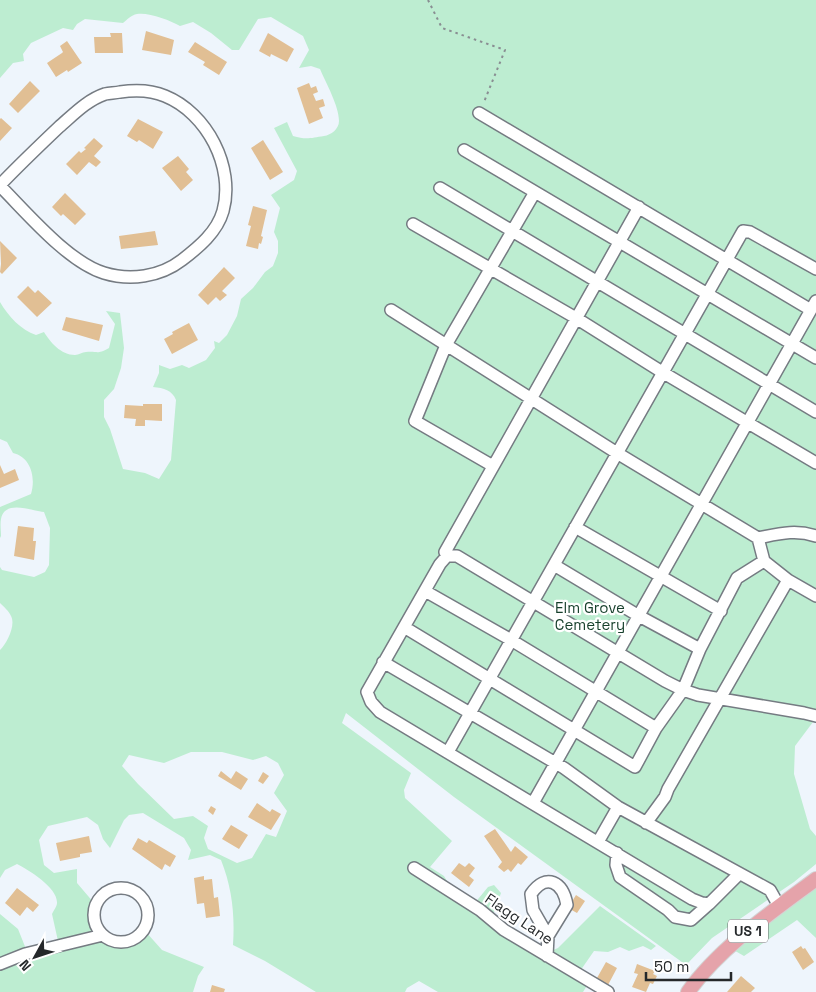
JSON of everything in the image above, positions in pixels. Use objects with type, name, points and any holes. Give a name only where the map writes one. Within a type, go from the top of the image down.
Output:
[{"type":"main road","name":"US 1","points":[[688,992],[728,948],[779,906],[816,879]]},
{"type":"street","points":[[135,90],[164,95],[198,120],[216,144],[223,164],[226,183],[223,211],[212,232],[194,251],[174,266],[152,274],[127,277],[102,272],[74,257],[0,186],[35,149],[81,107],[106,94],[135,90]]},
{"type":"street","points":[[479,113],[726,259],[814,305],[533,803]]},
{"type":"street","points":[[464,150],[816,358]]},
{"type":"street","points":[[440,188],[816,412]]},
{"type":"street","points":[[493,466],[415,421],[446,345],[535,192]]},
{"type":"street","points":[[447,556],[445,552],[639,207]]},
{"type":"street","points":[[413,224],[576,318],[662,372],[816,463]]},
{"type":"street","points":[[448,752],[742,231],[750,232],[816,269]]},
{"type":"street","points":[[391,310],[530,399],[758,538],[790,531],[806,532],[816,536]]},
{"type":"street","points":[[575,527],[720,611]]},
{"type":"street","points":[[758,538],[764,561],[788,580],[816,596]]},
{"type":"street","points":[[710,904],[692,899],[380,712],[371,702],[367,692],[383,662],[440,564],[447,556],[457,556],[683,690],[698,695],[816,716]]},
{"type":"street","points":[[404,627],[635,767],[656,728],[683,690],[700,649],[737,578],[764,561]]},
{"type":"street","points":[[554,565],[638,616],[700,649]]},
{"type":"street","points":[[646,823],[665,797],[788,580]]},
{"type":"street","points":[[424,591],[511,640],[656,728]]},
{"type":"street","points":[[383,662],[556,763],[618,807],[770,890],[779,906]]},
{"type":"street","points":[[598,842],[618,807]]},
{"type":"street","points":[[617,853],[616,865],[620,877],[668,910],[675,917],[691,920],[710,904],[739,874]]},
{"type":"street","name":"Flagg Lane","points":[[414,868],[480,910],[504,930],[608,992]]},
{"type":"street","points":[[0,964],[25,954],[103,935],[110,940],[119,942],[129,941],[137,937],[147,922],[146,905],[141,898],[134,892],[118,888],[102,896],[94,911],[94,920],[97,928],[103,935]]},
{"type":"street","points":[[546,956],[548,936]]},
{"type":"path","points":[[428,0],[442,28],[505,50],[479,113]]},
{"type":"green space","name":"Elm Grove Cemetery","points":[[0,0],[816,0],[816,718],[795,746],[794,774],[810,829],[816,836],[816,864],[794,882],[712,938],[686,965],[454,797],[346,713],[342,723],[411,773],[404,790],[405,798],[452,841],[430,867],[444,876],[454,893],[474,904],[488,887],[494,885],[501,893],[491,921],[542,955],[558,948],[600,906],[656,946],[651,950],[643,946],[629,951],[620,947],[608,952],[594,951],[578,974],[588,984],[583,992],[438,992],[419,981],[407,988],[405,992],[316,992],[265,961],[233,945],[232,901],[221,860],[210,855],[188,860],[191,850],[184,838],[143,813],[129,815],[124,820],[110,848],[103,839],[98,825],[87,817],[48,826],[39,840],[44,865],[54,873],[77,869],[77,883],[100,910],[101,941],[135,939],[146,932],[162,950],[204,967],[198,976],[193,992],[0,992],[0,914],[18,929],[26,949],[58,941],[52,914],[57,904],[53,891],[35,875],[17,864],[5,870],[0,878],[0,650],[12,629],[12,620],[10,614],[0,603],[0,567],[2,570],[34,577],[45,572],[49,565],[50,528],[44,512],[19,508],[8,509],[3,513],[0,538],[0,507],[31,494],[33,481],[28,464],[19,455],[13,453],[7,442],[0,439],[0,302],[11,317],[25,330],[36,335],[44,332],[53,344],[65,353],[75,355],[85,352],[99,352],[109,348],[115,324],[106,311],[120,313],[124,348],[121,368],[114,389],[104,400],[104,417],[110,429],[123,469],[145,473],[159,479],[171,460],[176,400],[167,390],[153,387],[159,373],[159,365],[170,369],[182,365],[189,368],[206,360],[215,348],[214,341],[219,343],[227,335],[237,316],[241,299],[253,288],[265,272],[273,266],[278,253],[278,241],[274,232],[280,208],[271,195],[294,180],[297,171],[274,128],[287,122],[293,136],[312,138],[332,133],[338,127],[339,121],[335,102],[320,69],[311,66],[299,68],[309,50],[303,36],[271,17],[258,19],[239,50],[232,50],[211,33],[193,22],[180,26],[171,21],[147,14],[133,15],[123,23],[85,19],[77,24],[73,30],[63,28],[31,43],[23,54],[24,61],[13,63],[0,78]],"holes":[[[191,752],[222,752],[253,760],[266,756],[278,763],[284,775],[274,793],[287,811],[276,837],[266,834],[252,858],[237,863],[208,849],[204,838],[208,826],[193,816],[174,819],[122,766],[129,755],[164,763]]]},
{"type":"green space","points":[[816,879],[816,938],[797,920],[744,956],[730,948]]},
{"type":"building","points":[[146,31],[174,40],[171,55],[142,50]]},
{"type":"building","points":[[110,33],[122,33],[123,53],[95,53],[94,37],[111,37]]},
{"type":"building","points":[[268,33],[294,49],[287,62],[271,54],[270,57],[259,51]]},
{"type":"building","points":[[67,41],[82,63],[56,77],[47,63],[63,52],[60,46]]},
{"type":"building","points":[[195,42],[227,62],[219,75],[203,65],[205,62],[188,52]]},
{"type":"building","points":[[30,81],[40,91],[18,113],[9,104]]},
{"type":"building","points":[[309,83],[311,88],[316,86],[318,92],[313,94],[316,101],[323,99],[325,106],[319,108],[323,118],[309,124],[297,88]]},
{"type":"building","points":[[0,119],[12,128],[0,141]]},
{"type":"building","points":[[138,119],[163,132],[153,149],[139,140],[137,142],[127,136]]},
{"type":"building","points":[[94,138],[103,146],[94,156],[101,162],[96,167],[89,162],[77,175],[66,164],[79,151],[81,153],[86,149],[84,148]]},
{"type":"building","points":[[263,140],[283,172],[270,180],[251,148]]},
{"type":"building","points":[[178,156],[189,169],[186,172],[193,180],[181,191],[162,168]]},
{"type":"building","points":[[65,193],[86,214],[75,225],[63,214],[61,216],[52,207]]},
{"type":"building","points":[[253,206],[267,210],[261,236],[263,237],[258,249],[246,246],[251,226],[248,225]]},
{"type":"building","points":[[155,231],[158,245],[121,249],[119,236]]},
{"type":"building","points":[[0,241],[17,258],[2,274],[0,272]]},
{"type":"building","points":[[224,267],[235,278],[222,291],[227,295],[220,301],[216,297],[208,305],[198,295]]},
{"type":"building","points":[[28,286],[35,293],[38,290],[52,303],[37,317],[17,297]]},
{"type":"building","points":[[66,317],[103,325],[99,341],[62,330]]},
{"type":"building","points":[[189,323],[198,340],[172,354],[164,339],[173,334],[172,332]]},
{"type":"building","points":[[143,404],[162,404],[162,421],[145,420],[145,426],[135,426],[136,419],[124,418],[125,405],[143,406]]},
{"type":"building","points":[[0,465],[4,474],[15,469],[19,480],[0,488]]},
{"type":"building","points":[[18,526],[34,528],[33,541],[36,541],[34,560],[14,556]]},
{"type":"building","points":[[221,771],[231,779],[236,771],[248,779],[241,790],[218,776]]},
{"type":"building","points":[[263,772],[269,776],[263,784],[258,781]]},
{"type":"building","points":[[257,803],[270,812],[272,809],[281,814],[271,830],[248,817]]},
{"type":"building","points":[[211,806],[216,809],[213,815],[208,811]]},
{"type":"building","points":[[231,825],[248,835],[239,849],[222,839]]},
{"type":"building","points":[[495,829],[511,852],[515,846],[528,857],[521,865],[518,863],[511,872],[508,869],[504,872],[498,867],[502,862],[484,836]]},
{"type":"building","points":[[89,836],[92,852],[80,854],[80,857],[60,861],[56,843]]},
{"type":"building","points":[[138,838],[147,843],[149,840],[176,856],[170,867],[165,864],[162,870],[132,849]]},
{"type":"building","points":[[459,863],[465,867],[469,863],[475,868],[469,876],[474,880],[469,887],[451,873]]},
{"type":"building","points":[[204,876],[204,880],[212,879],[214,898],[218,897],[220,916],[206,918],[204,903],[197,904],[194,878]]},
{"type":"building","points":[[17,888],[39,905],[33,912],[27,907],[20,916],[5,903]]},
{"type":"building","points":[[576,895],[585,901],[577,913],[568,908]]},
{"type":"building","points":[[801,946],[803,949],[805,948],[814,962],[803,970],[792,952]]},
{"type":"building","points":[[606,962],[617,968],[608,985],[597,978]]},
{"type":"building","points":[[637,964],[655,971],[653,974],[657,976],[653,984],[650,983],[646,992],[632,987],[638,974],[634,973]]},
{"type":"building","points":[[741,976],[755,988],[751,992],[727,992]]},
{"type":"building","points":[[212,985],[225,989],[224,992],[210,992]]}]
